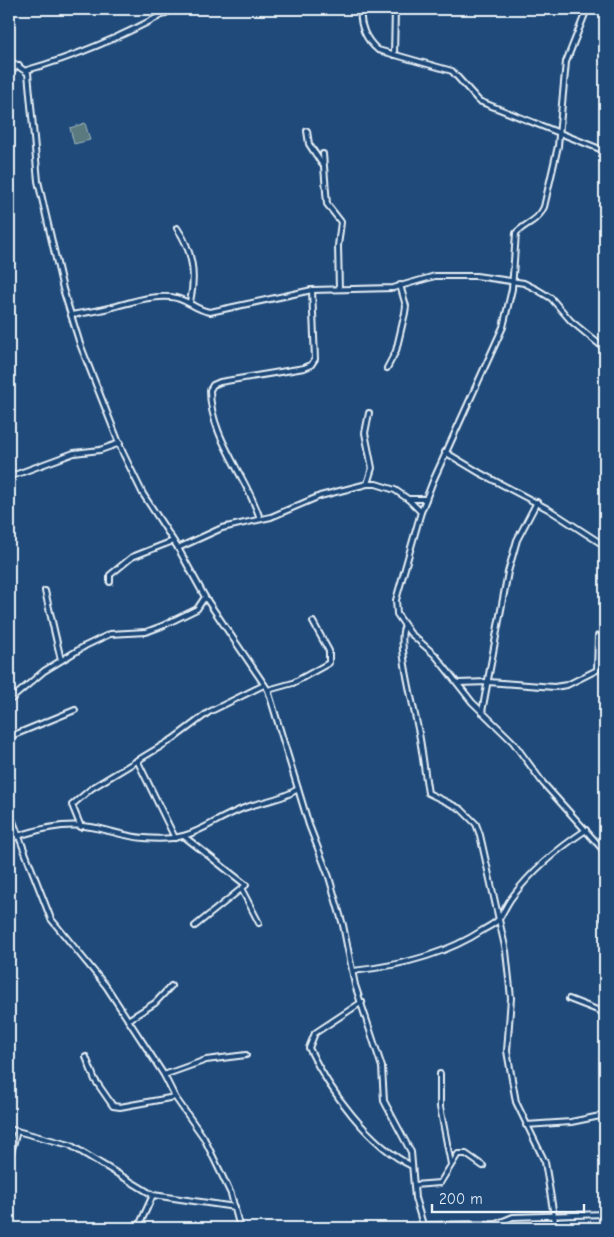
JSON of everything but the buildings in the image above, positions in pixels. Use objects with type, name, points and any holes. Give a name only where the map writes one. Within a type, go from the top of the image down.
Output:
[{"type":"street","points":[[9,60],[27,70],[51,63],[114,39],[173,9]]},
{"type":"street","points":[[361,9],[360,17],[364,32],[370,43],[378,50],[452,71],[478,101],[605,151]]},
{"type":"street","points":[[394,55],[395,9]]},
{"type":"street","points":[[587,9],[566,62],[559,132],[552,177],[544,207],[540,215],[531,224],[521,228],[516,233],[513,282],[503,327],[445,452],[426,498],[396,600],[397,614],[405,626],[436,655],[482,712],[512,742],[543,783],[605,852]]},
{"type":"street","points":[[9,72],[19,65]]},
{"type":"street","points":[[27,70],[38,180],[71,315],[90,372],[142,494],[178,548],[205,597],[268,690],[298,789],[329,876],[343,925],[353,971],[382,1067],[384,1102],[390,1117],[408,1143],[414,1185],[424,1227]]},
{"type":"street","points":[[307,131],[309,144],[323,166]]},
{"type":"street","points":[[322,154],[327,204],[341,222],[338,246],[340,289]]},
{"type":"street","points":[[177,228],[186,240],[195,281],[190,302]]},
{"type":"street","points":[[71,315],[151,298],[171,297],[190,302],[201,310],[216,311],[312,290],[393,288],[420,279],[454,275],[524,283],[551,298],[571,321],[605,349]]},
{"type":"street","points":[[387,368],[396,351],[405,313],[400,285]]},
{"type":"street","points":[[260,519],[253,497],[229,455],[213,413],[210,390],[213,385],[220,382],[304,368],[311,365],[315,359],[312,290]]},
{"type":"street","points":[[367,484],[372,468],[366,433],[369,413]]},
{"type":"street","points":[[9,477],[74,453],[100,450],[120,443]]},
{"type":"street","points":[[445,452],[480,473],[536,502],[605,546]]},
{"type":"street","points":[[178,548],[222,528],[271,517],[302,502],[338,490],[367,484],[386,487],[408,499],[421,512]]},
{"type":"street","points":[[408,499],[426,498]]},
{"type":"street","points":[[482,712],[508,572],[517,540],[536,502]]},
{"type":"street","points":[[110,582],[110,575],[132,557],[173,541]]},
{"type":"street","points":[[44,591],[61,660]]},
{"type":"street","points":[[9,701],[61,660],[110,634],[146,632],[162,626],[197,609],[205,597]]},
{"type":"street","points":[[268,690],[293,683],[329,663],[329,651],[313,622]]},
{"type":"street","points":[[405,626],[402,635],[406,674],[420,739],[428,793],[461,809],[476,824],[506,951],[511,998],[507,1050],[516,1102],[545,1162],[554,1204],[556,1228]]},
{"type":"street","points":[[458,683],[488,682],[554,687],[567,685],[597,670],[598,636]]},
{"type":"street","points":[[81,827],[72,805],[92,788],[173,739],[209,712],[264,685]]},
{"type":"street","points":[[9,737],[75,710]]},
{"type":"street","points":[[137,760],[176,838]]},
{"type":"street","points":[[9,839],[44,828],[81,827],[144,838],[185,837],[197,833],[245,808],[286,797],[298,789]]},
{"type":"street","points":[[9,811],[51,919],[106,986],[164,1074],[175,1096],[204,1138],[235,1207],[240,1228]]},
{"type":"street","points":[[353,971],[381,968],[439,952],[472,937],[499,919],[513,896],[555,851],[586,830]]},
{"type":"street","points":[[185,837],[245,884],[242,890],[195,926]]},
{"type":"street","points":[[242,890],[260,923]]},
{"type":"street","points":[[128,1020],[155,1003],[171,986]]},
{"type":"street","points":[[569,999],[605,1013]]},
{"type":"street","points":[[362,1002],[316,1033],[309,1048],[324,1077],[366,1130],[386,1149],[412,1166]]},
{"type":"street","points":[[164,1074],[206,1060],[246,1055]]},
{"type":"street","points":[[86,1057],[95,1080],[113,1106],[120,1107],[175,1096]]},
{"type":"street","points":[[440,1074],[440,1107],[450,1164]]},
{"type":"street","points":[[526,1124],[571,1122],[605,1115]]},
{"type":"street","points":[[9,1129],[70,1145],[153,1195],[235,1207]]},
{"type":"street","points":[[9,1160],[17,1131]]},
{"type":"street","points":[[414,1185],[440,1183],[450,1164],[458,1154],[462,1153],[483,1166]]},
{"type":"street","points":[[138,1228],[153,1195]]},
{"type":"street","points":[[412,1228],[496,1224],[513,1217],[605,1214]]},
{"type":"green space","points":[[85,123],[90,140],[74,144],[70,128]]}]
